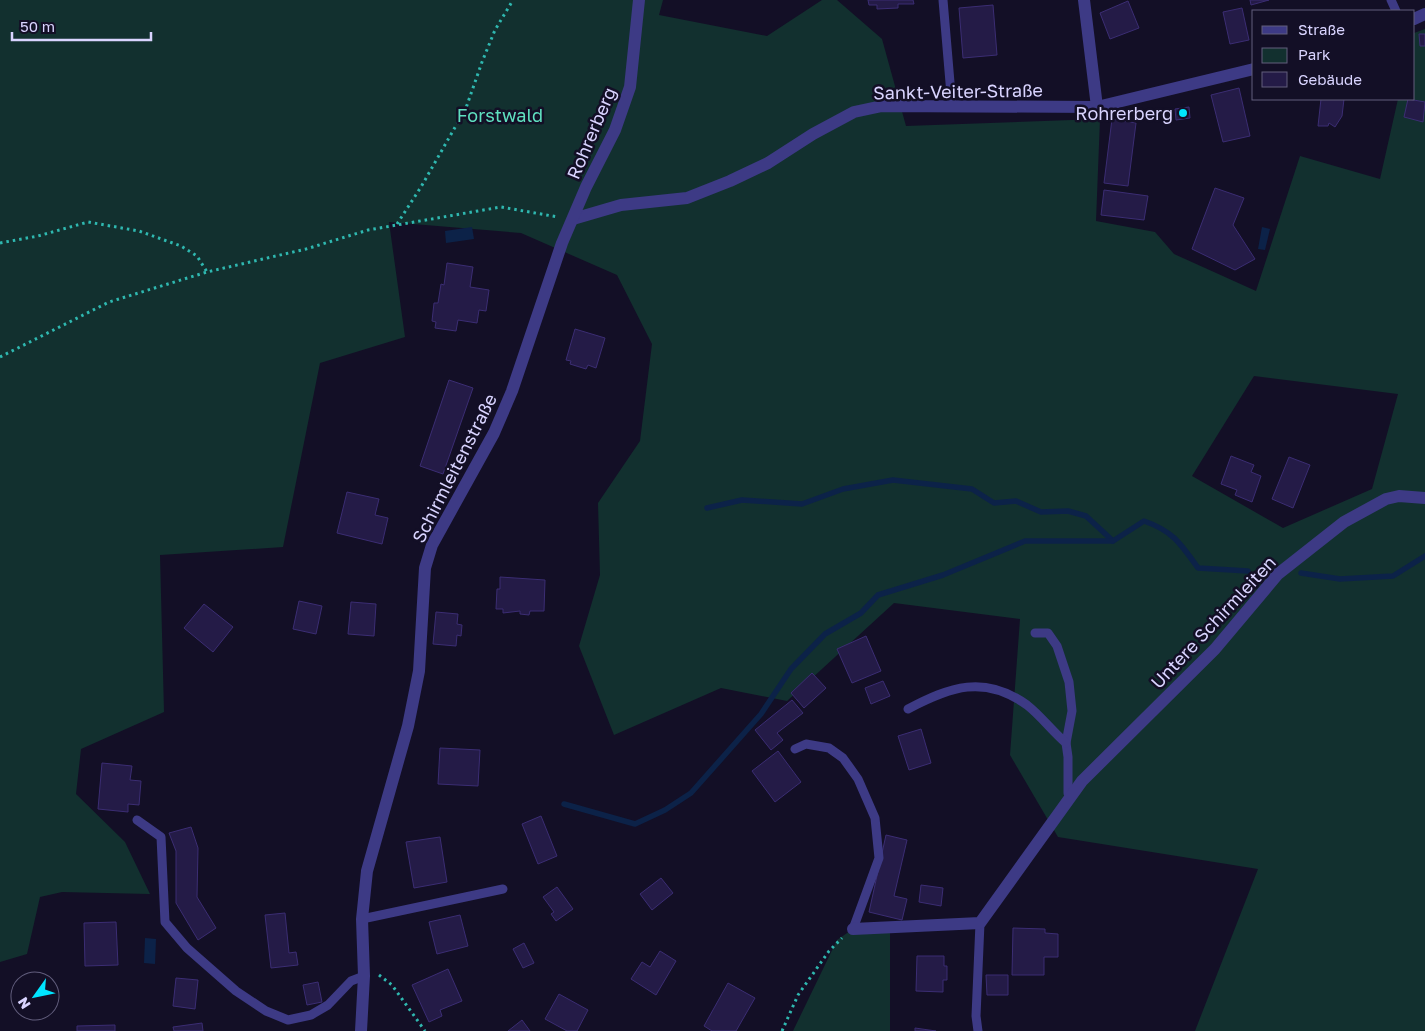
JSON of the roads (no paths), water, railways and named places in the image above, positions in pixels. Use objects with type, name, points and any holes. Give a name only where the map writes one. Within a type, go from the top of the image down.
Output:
[{"type":"street","name":"Rohrerberg","points":[[573,219],[615,130],[630,87],[639,0]]},
{"type":"street","points":[[1084,0],[1097,107]]},
{"type":"street","name":"Sankt-Veiter-Straße","points":[[573,219],[621,205],[687,198],[768,163],[813,134],[854,112],[882,106],[1097,107],[1252,69]]},
{"type":"street","name":"Schirmleitenstraße","points":[[361,1031],[364,976],[362,919],[367,871],[408,726],[419,670],[425,568],[432,546],[494,432],[512,391],[562,243],[573,219]]},
{"type":"street","name":"Untere Schirmleiten","points":[[980,923],[1082,781],[1215,649],[1278,574],[1344,522],[1386,499],[1399,496],[1425,498]]},
{"type":"street","points":[[853,929],[980,923]]},
{"type":"lane","points":[[943,0],[952,106]]},
{"type":"lane","points":[[1035,633],[1048,633],[1057,646],[1069,682],[1072,711],[1066,743],[1068,793],[1074,794]]},
{"type":"lane","points":[[908,709],[937,694],[966,686],[996,689],[1027,705],[1066,743]]},
{"type":"lane","points":[[795,749],[806,744],[830,748],[843,758],[858,779],[875,818],[879,858],[853,929]]},
{"type":"lane","points":[[137,820],[161,837],[165,922],[187,948],[236,991],[266,1011],[288,1020],[311,1015],[328,1005],[351,981],[364,976]]},
{"type":"lane","points":[[362,919],[503,888]]},
{"type":"lane","points":[[978,1031],[976,1016],[980,923]]},
{"type":"water","points":[[472,227],[474,239],[446,243],[445,231]]},
{"type":"water","points":[[1262,227],[1270,229],[1265,250],[1258,249]]},
{"type":"water","points":[[145,938],[156,939],[155,964],[144,963]]},
{"type":"waterway","points":[[707,508],[742,500],[802,504],[843,489],[893,480],[972,489],[994,503],[1016,501],[1041,512],[1068,511],[1086,516],[1113,541]]},
{"type":"waterway","points":[[564,804],[635,824],[665,810],[691,793],[761,714],[791,669],[825,634],[861,613],[878,595],[943,575],[1025,541],[1113,541],[1144,521],[1162,529],[1175,539],[1198,568],[1248,571]]},
{"type":"waterway","points":[[1301,573],[1340,579],[1393,576],[1425,556]]},
{"type":"place","name":"Rohrerberg","points":[[1183,113]]},
{"type":"park label","name":"Forstwald","points":[[500,115]]}]
